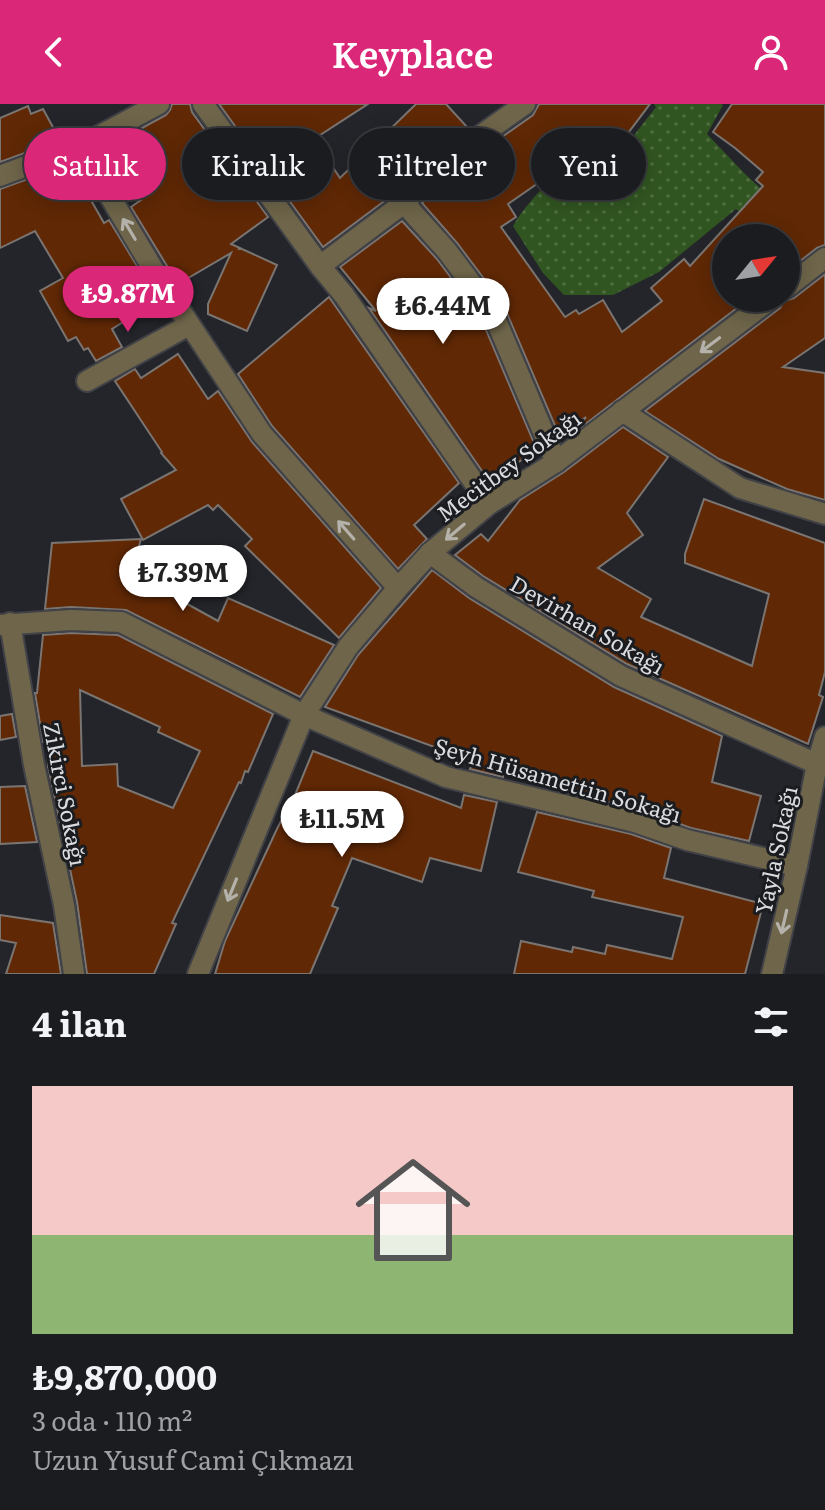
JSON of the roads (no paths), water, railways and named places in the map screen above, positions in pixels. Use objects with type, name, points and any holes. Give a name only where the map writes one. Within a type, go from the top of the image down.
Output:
[{"type":"street","points":[[114,128],[159,104]]},
{"type":"street","points":[[203,104],[353,308],[489,504]]},
{"type":"street","points":[[320,266],[404,203],[442,163],[525,104]]},
{"type":"street","points":[[0,176],[24,167]]},
{"type":"street","points":[[112,200],[153,269],[262,434],[398,588]]},
{"type":"street","points":[[404,203],[447,251],[492,311],[556,462]]},
{"type":"street","points":[[800,277],[825,258]]},
{"type":"street","name":"Meсitbey Sokağı","points":[[198,974],[304,715],[348,647],[430,553],[489,504],[556,462],[753,312]]},
{"type":"street","points":[[87,381],[189,325]]},
{"type":"street","points":[[622,411],[740,488],[825,514]]},
{"type":"street","name":"Devirhan Sokağı","points":[[430,553],[476,587],[621,676],[817,764]]},
{"type":"street","name":"Şeyh Hüsamettin Sokağı","points":[[5,624],[71,620],[121,622],[304,715],[446,777],[635,822],[687,840],[797,866]]},
{"type":"street","name":"Zikirci Sokağı","points":[[5,624],[64,905],[74,974]]},
{"type":"street","name":"Yayla Sokağı","points":[[772,974],[797,866],[818,796],[817,764],[825,737]]}]
